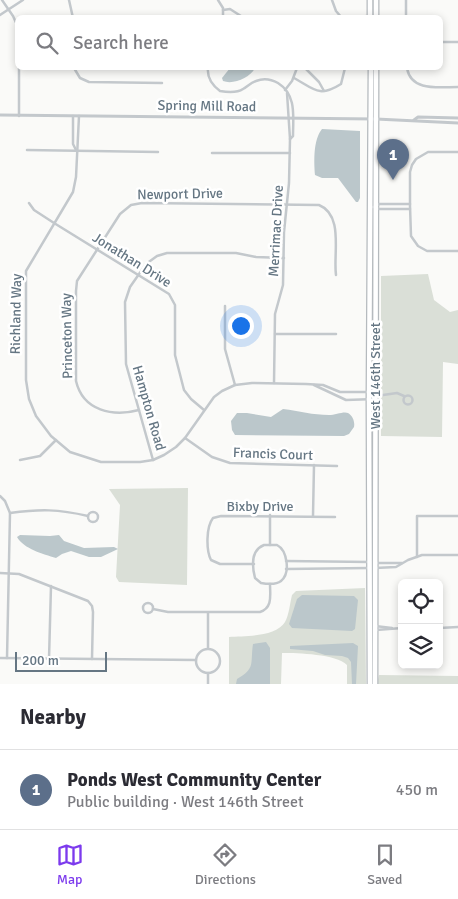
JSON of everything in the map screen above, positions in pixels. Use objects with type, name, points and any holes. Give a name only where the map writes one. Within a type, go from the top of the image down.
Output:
[{"type":"main road","points":[[369,15],[370,0]]},
{"type":"main road","points":[[376,0],[376,15]]},
{"type":"main road","name":"West 146th Street","points":[[370,70],[373,119]]},
{"type":"main road","name":"West 146th Street","points":[[376,70],[373,119],[373,207],[370,281],[372,565],[376,684]]},
{"type":"main road","name":"West 146th Street","points":[[372,396],[376,281],[373,207]]},
{"type":"main road","points":[[370,281],[376,281]]},
{"type":"main road","name":"West 146th Street","points":[[370,684],[373,628]]},
{"type":"street","points":[[2,0],[10,9],[15,20]]},
{"type":"street","points":[[0,15],[23,0]]},
{"type":"street","points":[[69,0],[72,15]]},
{"type":"street","points":[[218,0],[223,10],[223,15]]},
{"type":"street","points":[[332,0],[339,15]]},
{"type":"street","points":[[406,0],[406,15]]},
{"type":"street","points":[[223,10],[230,9],[239,15]]},
{"type":"street","points":[[443,42],[458,42]]},
{"type":"street","points":[[19,116],[20,70]]},
{"type":"street","points":[[75,70],[78,75],[89,82],[162,83]]},
{"type":"street","points":[[208,70],[210,81],[220,91],[239,91],[263,79],[273,80],[286,92],[296,70]]},
{"type":"street","points":[[307,70],[319,82],[324,92]]},
{"type":"street","points":[[294,78],[318,91],[324,92],[341,84],[344,70]]},
{"type":"street","points":[[407,70],[410,76],[420,85],[458,87]]},
{"type":"street","name":"Merrimac Drive","points":[[274,383],[276,310],[283,285],[284,232],[290,139],[292,136],[292,102],[286,92]]},
{"type":"street","name":"Spring Mill Road","points":[[0,115],[373,119],[458,123]]},
{"type":"street","points":[[73,116],[76,151]]},
{"type":"street","name":"Richland Way","points":[[78,116],[76,177],[73,192],[26,271],[26,380],[29,399],[34,412],[47,431],[70,452],[101,462],[153,460]]},
{"type":"street","name":"Spring Mill Road","points":[[414,120],[418,117],[458,118]]},
{"type":"street","points":[[27,150],[158,152]]},
{"type":"street","points":[[212,152],[290,153]]},
{"type":"street","points":[[458,152],[428,152],[416,158],[410,172],[411,236],[418,246],[427,251],[458,251]]},
{"type":"street","name":"Jonathan Drive","points":[[29,203],[34,210],[138,274],[166,292],[173,299],[175,308],[175,355],[179,371],[188,396],[204,410]]},
{"type":"street","name":"Newport Drive","points":[[96,249],[120,214],[136,204],[316,204],[325,207],[332,215],[335,224],[336,275]]},
{"type":"street","points":[[373,207],[379,204],[410,206]]},
{"type":"street","name":"Princeton Way","points":[[96,249],[76,285],[76,384],[80,392],[101,411],[127,412],[139,410]]},
{"type":"street","name":"Hampton Road","points":[[153,460],[126,364],[126,297],[138,274],[150,260],[167,252],[236,253],[256,257],[284,258]]},
{"type":"street","points":[[225,306],[224,349],[235,385]]},
{"type":"street","points":[[275,334],[336,334]]},
{"type":"street","points":[[153,460],[172,450],[184,438],[218,394],[235,385],[313,384],[323,385],[336,391],[372,396]]},
{"type":"street","points":[[313,384],[351,401],[397,393],[404,396]]},
{"type":"street","points":[[335,395],[336,391]]},
{"type":"street","name":"Francis Court","points":[[184,438],[206,453],[224,462],[236,464],[337,466]]},
{"type":"street","points":[[20,460],[40,456],[56,440]]},
{"type":"street","points":[[313,516],[314,465]]},
{"type":"street","points":[[0,496],[5,501],[10,513],[7,658]]},
{"type":"street","points":[[10,513],[62,510],[88,516]]},
{"type":"street","points":[[270,515],[270,545]]},
{"type":"street","name":"Bixby Drive","points":[[254,564],[220,564],[213,562],[209,553],[209,524],[213,518],[218,516],[270,515],[335,517]]},
{"type":"street","points":[[417,557],[417,516],[458,516]]},
{"type":"street","points":[[264,545],[277,545],[285,552],[286,561],[285,574],[281,581],[270,584],[261,583],[256,580],[254,554],[256,549],[264,545]]},
{"type":"street","points":[[286,561],[396,567],[417,557],[432,554],[458,555]]},
{"type":"street","points":[[286,569],[403,563]]},
{"type":"street","points":[[0,573],[19,574],[86,599],[92,606],[92,660]]},
{"type":"street","points":[[152,610],[168,612],[264,611],[269,605],[270,584]]},
{"type":"street","points":[[49,659],[51,586]]},
{"type":"street","points":[[208,612],[208,648]]},
{"type":"street","points":[[443,628],[458,627]]},
{"type":"street","points":[[373,628],[398,628]]},
{"type":"street","points":[[208,648],[216,651],[221,660],[217,669],[208,673],[200,669],[196,660],[199,653],[208,648]]},
{"type":"street","points":[[0,658],[196,660]]},
{"type":"street","points":[[208,673],[208,684]]},
{"type":"shaded area","points":[[228,70],[254,70],[241,80],[227,82],[223,81],[222,78]]},
{"type":"shaded area","points":[[322,129],[360,131],[360,198],[358,202],[356,202],[338,178],[322,178],[315,175],[314,158],[317,139]]},
{"type":"shaded area","points":[[428,274],[434,300],[450,312],[458,310],[458,364],[443,362],[442,437],[381,436],[381,276]]},
{"type":"shaded area","points":[[283,409],[323,415],[350,414],[354,421],[354,427],[349,434],[344,436],[235,435],[232,430],[231,421],[237,413],[271,417]]},
{"type":"shaded area","points":[[188,488],[187,585],[119,582],[116,577],[120,505],[109,489]]},
{"type":"shaded area","points":[[20,535],[59,535],[64,541],[84,548],[114,547],[118,549],[101,557],[89,557],[71,551],[56,558],[24,545],[17,537]]},
{"type":"shaded area","points":[[365,588],[366,684],[347,684],[347,665],[334,658],[282,653],[281,684],[229,684],[229,637],[260,635],[275,631],[281,627],[285,622],[292,595],[296,591]]},
{"type":"shaded area","points":[[302,595],[354,596],[358,600],[355,629],[352,631],[292,628],[289,624],[297,599]]},
{"type":"shaded area","points":[[266,642],[270,648],[270,684],[236,684],[237,679],[250,668],[253,644]]},
{"type":"shaded area","points":[[353,643],[358,646],[356,684],[352,684],[351,662],[348,658],[325,655],[313,651],[290,649],[290,646]]},
{"type":"shaded area","points":[[379,675],[458,676],[458,684],[377,684]]},
{"type":"place","name":"Ponds West Community Center","points":[[393,180]]}]
